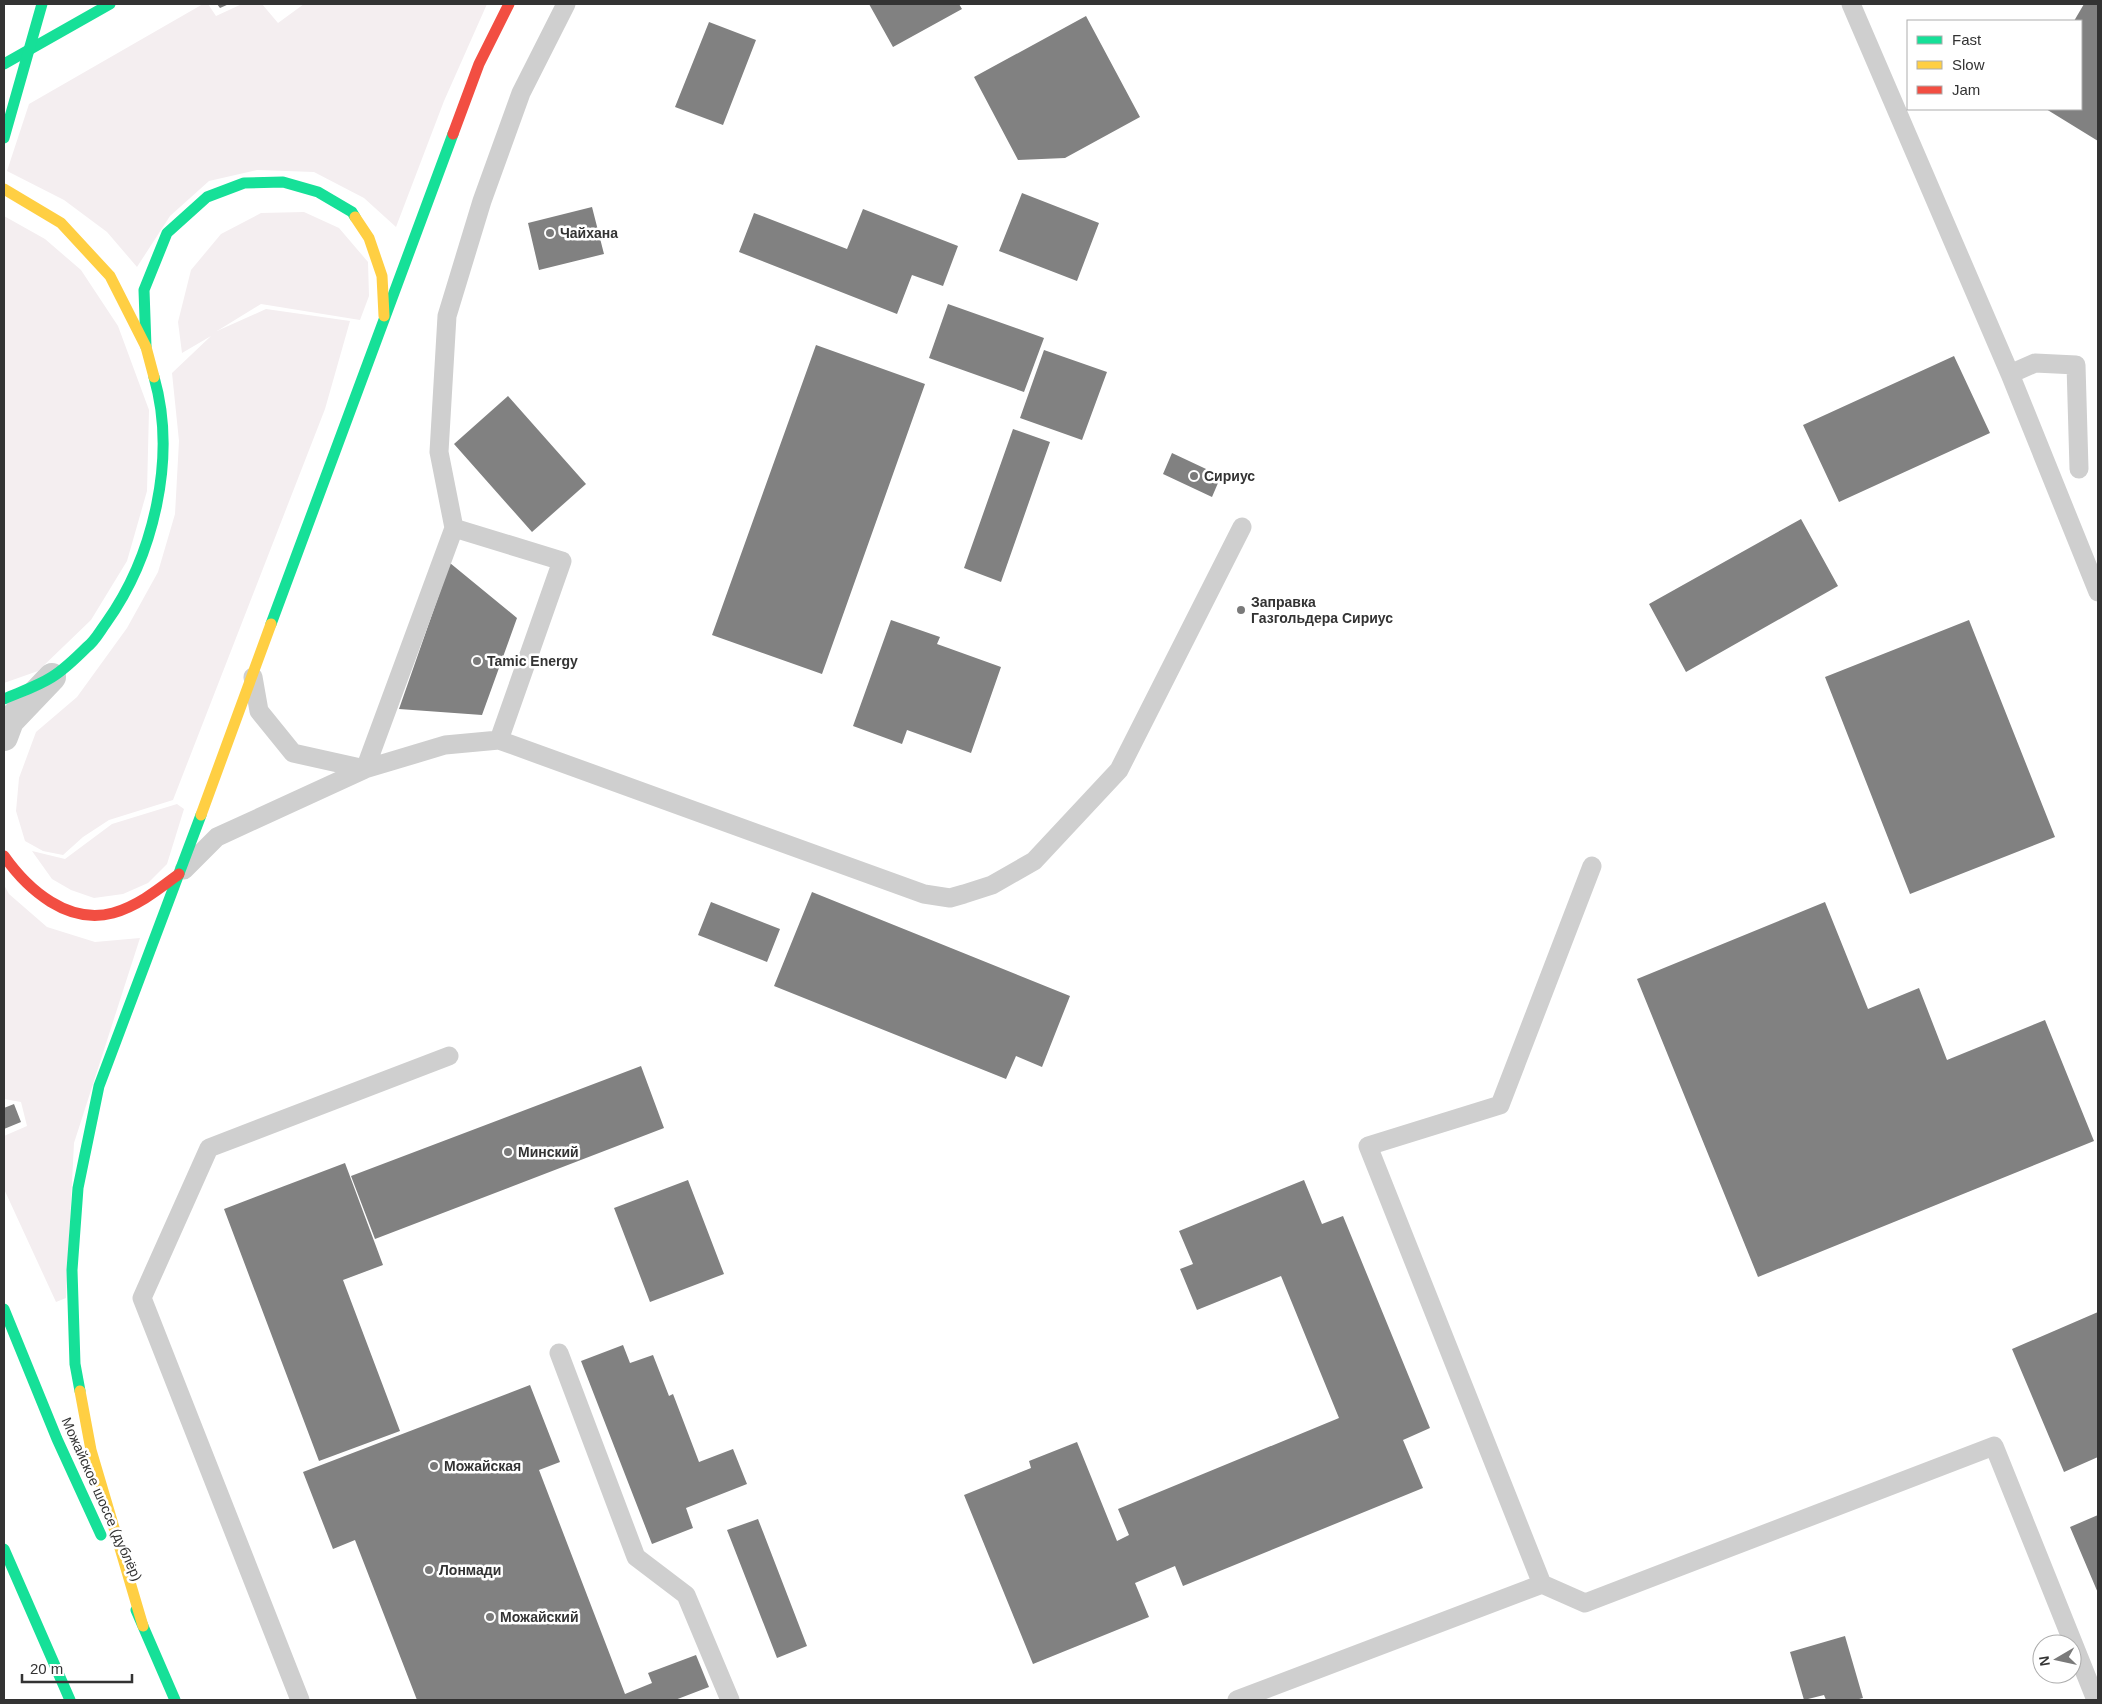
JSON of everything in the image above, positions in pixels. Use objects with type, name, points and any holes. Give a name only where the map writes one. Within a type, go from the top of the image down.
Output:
[{"type":"main road","points":[[4,138],[42,4]]},
{"type":"main road","points":[[4,64],[110,4]]},
{"type":"main road","points":[[143,1626],[91,1450],[75,1364],[72,1270],[78,1188],[98,1086],[180,874],[384,316],[479,64],[509,4]]},
{"type":"main road","points":[[146,347],[144,290],[167,233],[207,197],[244,183],[283,182],[318,192],[352,212],[369,238],[382,276],[384,316]]},
{"type":"main road","points":[[4,189],[61,223],[110,276],[146,347],[159,393],[164,445],[156,509],[141,561],[120,603],[89,646],[52,677],[4,699]]},
{"type":"main road","points":[[4,856],[16,875],[37,896],[65,909],[99,916],[115,912],[145,898],[180,874]]},
{"type":"main road","name":"Можайское шоссе (дублёр)","points":[[4,1309],[57,1439],[175,1700]]},
{"type":"main road","points":[[4,1549],[70,1700]]},
{"type":"street","points":[[4,738],[10,721],[52,677]]},
{"type":"lane","points":[[365,769],[454,528],[439,452],[447,316],[482,201],[521,92],[566,4]]},
{"type":"lane","points":[[1851,4],[2010,374],[2098,592]]},
{"type":"lane","points":[[2010,374],[2034,363],[2076,365],[2079,470]]},
{"type":"lane","points":[[180,874],[217,837],[365,769],[445,745],[499,740],[924,894],[950,898],[992,885],[1034,861],[1119,770],[1242,527]]},
{"type":"lane","points":[[454,528],[562,561],[499,740]]},
{"type":"lane","points":[[253,675],[259,711],[293,753],[365,769]]},
{"type":"lane","points":[[1592,866],[1500,1105],[1368,1146],[1542,1584],[1585,1603],[1994,1446],[2096,1700]]},
{"type":"lane","points":[[300,1700],[142,1298],[208,1148],[449,1056]]},
{"type":"lane","points":[[558,1354],[636,1557],[686,1595],[730,1700]]},
{"type":"lane","points":[[1237,1700],[1542,1584]]},
{"type":"shaded area","points":[[203,4],[208,4],[216,16],[242,4],[262,4],[278,23],[304,4],[487,4],[444,101],[396,227],[364,198],[314,172],[257,170],[209,181],[170,216],[137,267],[107,232],[64,200],[7,171],[29,104]]},
{"type":"shaded area","points":[[304,212],[339,228],[368,262],[369,296],[360,320],[261,304],[217,331],[266,309],[350,321],[325,409],[173,800],[109,820],[83,837],[63,855],[43,851],[25,841],[16,811],[19,778],[36,732],[77,697],[127,628],[158,572],[175,514],[179,441],[172,373],[211,336],[182,353],[178,322],[191,270],[221,234],[261,213]]},
{"type":"shaded area","points":[[4,216],[45,239],[81,270],[118,326],[149,410],[147,491],[127,561],[91,620],[38,671],[4,683]]},
{"type":"shaded area","points":[[177,804],[184,809],[167,864],[148,883],[123,894],[94,898],[71,890],[52,879],[32,851],[65,859],[112,824]]},
{"type":"shaded area","points":[[4,885],[9,894],[47,927],[95,942],[140,938],[74,1143],[66,1298],[56,1302],[4,1189],[4,1136],[27,1126],[21,1102],[4,1099]]},
{"type":"building","points":[[217,4],[229,4],[220,8]]},
{"type":"building","points":[[869,4],[959,4],[962,9],[893,47]]},
{"type":"building","points":[[2084,4],[2098,4],[2098,141],[2048,110],[2082,110],[2082,20],[2075,20]]},
{"type":"building","points":[[1086,16],[1140,117],[1065,158],[1018,160],[974,77]]},
{"type":"building","points":[[709,22],[756,40],[723,125],[675,107]]},
{"type":"building","points":[[1022,193],[1099,223],[1077,281],[999,251]]},
{"type":"building","points":[[592,207],[604,254],[539,270],[528,223]]},
{"type":"building","points":[[863,209],[958,246],[943,286],[912,275],[897,314],[739,252],[754,213],[847,249]]},
{"type":"building","points":[[948,304],[1044,338],[1024,392],[929,358]]},
{"type":"building","points":[[816,345],[925,384],[822,674],[712,635]]},
{"type":"building","points":[[1044,350],[1107,372],[1082,440],[1020,418]]},
{"type":"building","points":[[1954,356],[1990,433],[1839,502],[1803,425]]},
{"type":"building","points":[[508,396],[586,484],[532,532],[454,444]]},
{"type":"building","points":[[1013,429],[1050,442],[1001,582],[964,568]]},
{"type":"building","points":[[1172,453],[1221,476],[1212,497],[1163,474]]},
{"type":"building","points":[[1801,519],[1838,586],[1686,672],[1649,604]]},
{"type":"building","points":[[450,563],[517,618],[482,715],[399,709]]},
{"type":"building","points":[[891,620],[940,637],[937,644],[1001,667],[971,753],[907,730],[902,744],[853,726]]},
{"type":"building","points":[[1969,620],[2055,837],[1910,894],[1825,677]]},
{"type":"building","points":[[812,892],[1070,996],[1042,1067],[1016,1056],[1006,1079],[774,986]]},
{"type":"building","points":[[711,902],[780,929],[767,962],[698,935]]},
{"type":"building","points":[[1825,902],[1868,1009],[1919,988],[1947,1060],[2045,1020],[2094,1141],[1758,1277],[1637,979]]},
{"type":"building","name":"Минский","points":[[641,1066],[664,1128],[375,1239],[351,1176]]},
{"type":"building","points":[[14,1104],[21,1122],[4,1129],[4,1108]]},
{"type":"building","points":[[345,1163],[383,1265],[343,1280],[400,1431],[319,1461],[224,1209]]},
{"type":"building","points":[[688,1180],[724,1274],[650,1302],[614,1208]]},
{"type":"building","points":[[1304,1180],[1322,1224],[1343,1216],[1430,1428],[1403,1440],[1423,1488],[1183,1586],[1175,1566],[1135,1583],[1149,1617],[1033,1664],[964,1495],[1031,1468],[1029,1461],[1077,1442],[1117,1541],[1129,1535],[1118,1509],[1339,1418],[1281,1276],[1197,1310],[1180,1269],[1193,1264],[1179,1231]]},
{"type":"building","points":[[2098,1312],[2098,1457],[2064,1472],[2012,1349]]},
{"type":"building","points":[[623,1345],[630,1363],[653,1355],[669,1396],[673,1394],[699,1462],[733,1449],[747,1484],[686,1508],[693,1528],[652,1544],[581,1361]]},
{"type":"building","name":"Можайский","points":[[530,1385],[560,1462],[539,1470],[625,1694],[652,1683],[648,1673],[696,1655],[709,1687],[675,1700],[417,1700],[355,1540],[333,1549],[303,1472]]},
{"type":"building","points":[[2098,1515],[2098,1593],[2070,1527]]},
{"type":"building","points":[[758,1519],[807,1646],[777,1658],[727,1530]]},
{"type":"building","points":[[1845,1636],[1863,1698],[1855,1700],[1826,1700],[1824,1695],[1804,1700],[1790,1652]]},
{"type":"traffic: fast","points":[[4,138],[42,4]]},
{"type":"traffic: fast","points":[[4,64],[110,4]]},
{"type":"traffic: fast","points":[[271,624],[453,134]]},
{"type":"traffic: fast","points":[[146,347],[144,290],[167,233],[207,197],[244,183],[283,182],[318,192],[352,212],[355,217]]},
{"type":"traffic: fast","points":[[4,699],[52,677],[90,645],[123,596],[137,568],[157,505],[162,472],[161,408],[154,377]]},
{"type":"traffic: fast","points":[[80,1391],[75,1364],[72,1270],[78,1188],[99,1086],[201,815]]},
{"type":"traffic: fast","points":[[4,1309],[57,1439],[101,1535]]},
{"type":"traffic: fast","points":[[4,1549],[70,1700]]},
{"type":"traffic: fast","points":[[136,1610],[175,1700]]},
{"type":"traffic: slow","points":[[4,189],[61,223],[110,276],[146,347],[154,377]]},
{"type":"traffic: slow","points":[[355,217],[369,238],[382,276],[384,316]]},
{"type":"traffic: slow","points":[[201,815],[271,624]]},
{"type":"traffic: slow","points":[[80,1391],[91,1450],[143,1626]]},
{"type":"traffic: jam","points":[[453,134],[479,64],[509,4]]},
{"type":"traffic: jam","points":[[4,856],[37,892],[51,902],[80,914],[96,915],[122,910],[148,896],[179,874]]},
{"type":"place","name":"Чайхана","points":[[550,233]]},
{"type":"place","name":"Сириус","points":[[1194,476]]},
{"type":"place","name":"Заправка Газгольдера Сириус","points":[[1241,610]]},
{"type":"place","name":"Tamic Energy","points":[[477,661]]},
{"type":"place","name":"Минский","points":[[508,1152]]},
{"type":"place","name":"Можайская","points":[[434,1466]]},
{"type":"place","name":"Лонмади","points":[[429,1570]]},
{"type":"place","name":"Можайский","points":[[490,1617]]}]
